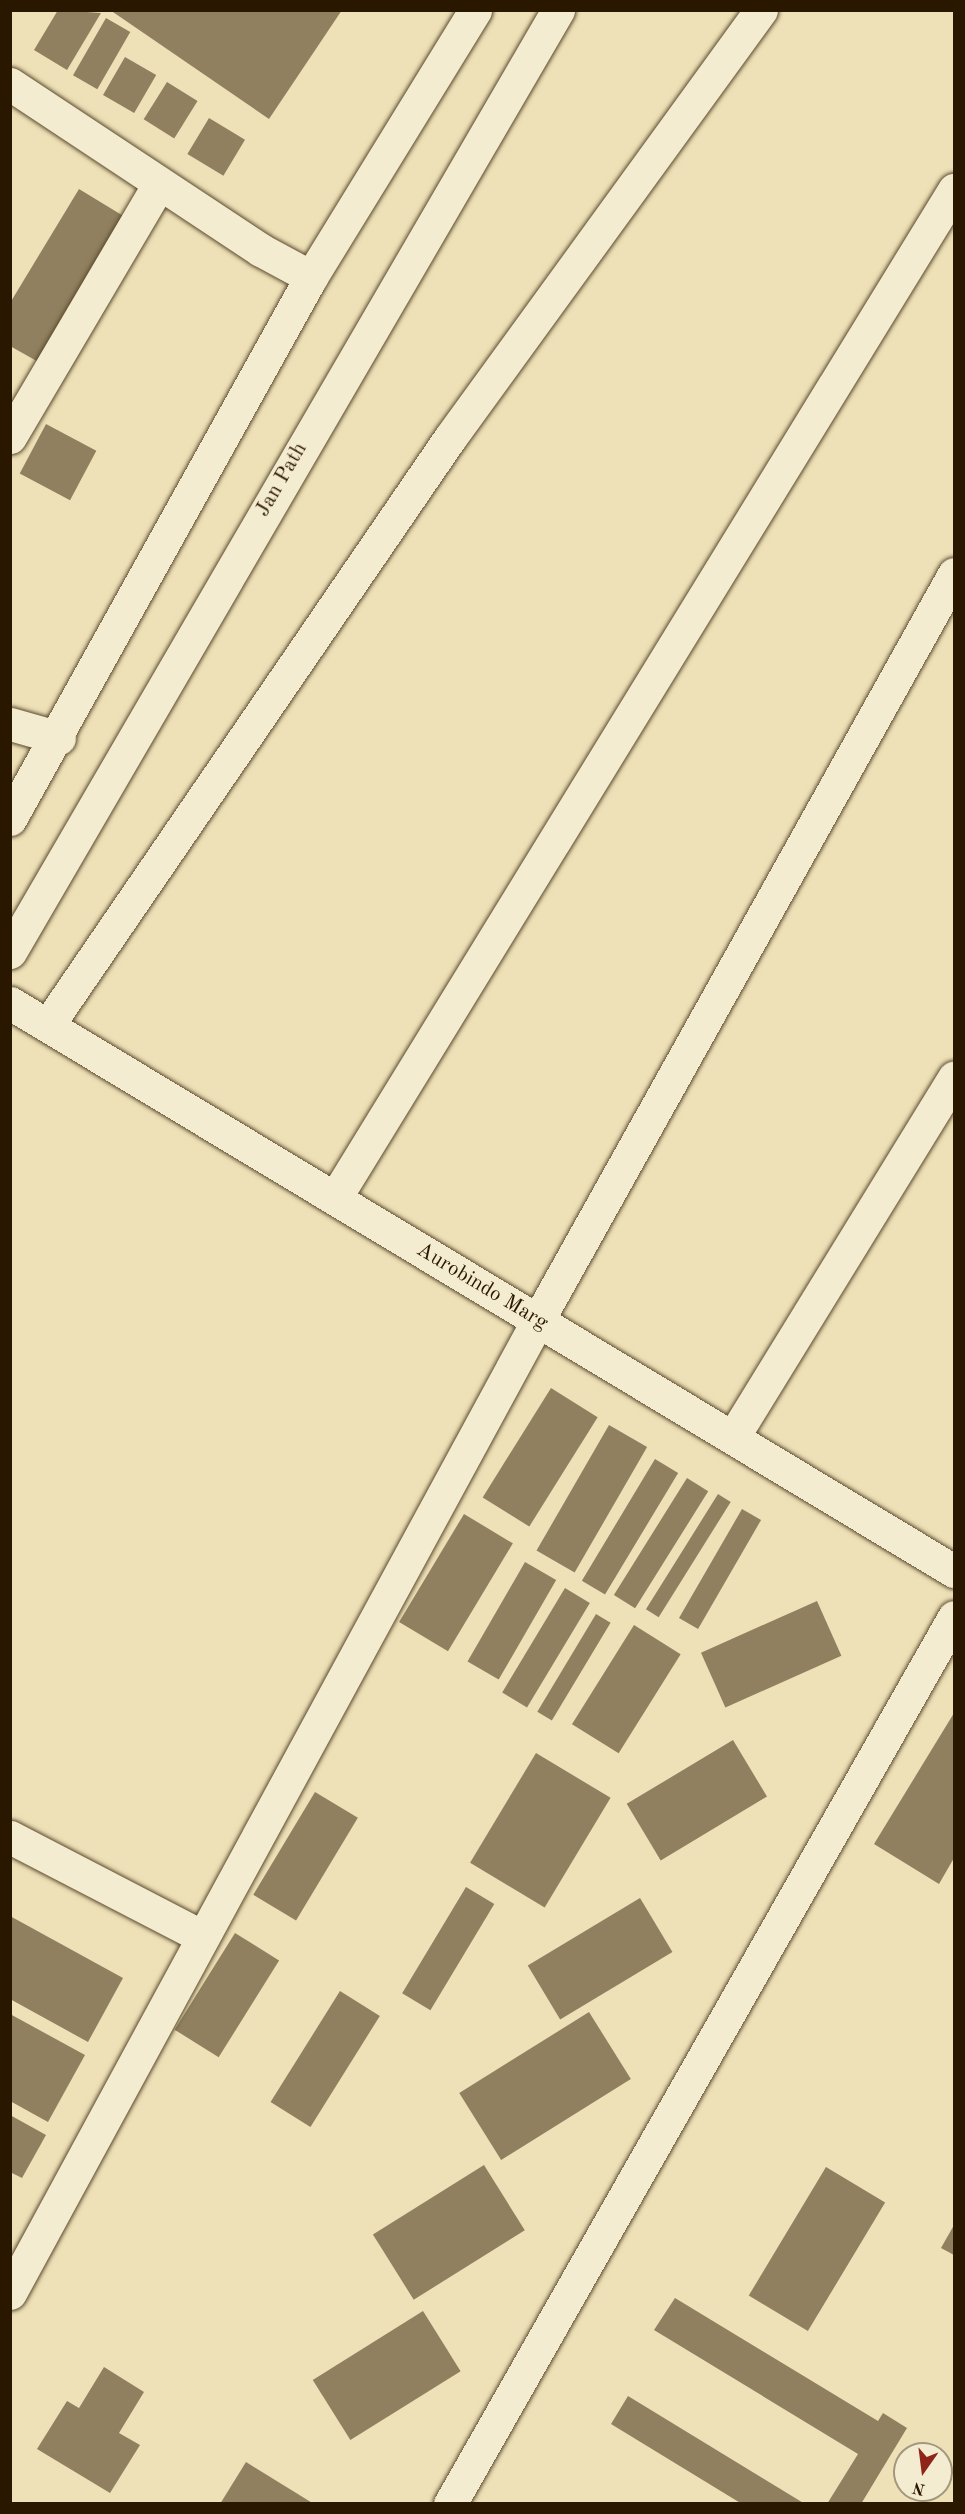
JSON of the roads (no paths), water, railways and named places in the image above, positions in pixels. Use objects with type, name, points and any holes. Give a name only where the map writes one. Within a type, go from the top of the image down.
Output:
[{"type":"street","points":[[10,819],[59,738],[311,277],[475,10]]},
{"type":"street","name":"Jan Path","points":[[10,952],[558,10]]},
{"type":"street","points":[[48,1025],[450,438],[761,10]]},
{"type":"street","points":[[10,84],[159,184],[311,277]]},
{"type":"street","points":[[10,437],[159,184]]},
{"type":"street","points":[[335,1198],[954,190]]},
{"type":"street","points":[[10,2293],[538,1320],[954,575]]},
{"type":"street","points":[[10,724],[59,738]]},
{"type":"street","name":"Aurobindo Marg","points":[[10,1003],[954,1571]]},
{"type":"street","points":[[733,1437],[954,1078]]},
{"type":"street","points":[[450,2504],[954,1617]]},
{"type":"street","points":[[10,1837],[203,1937]]}]
